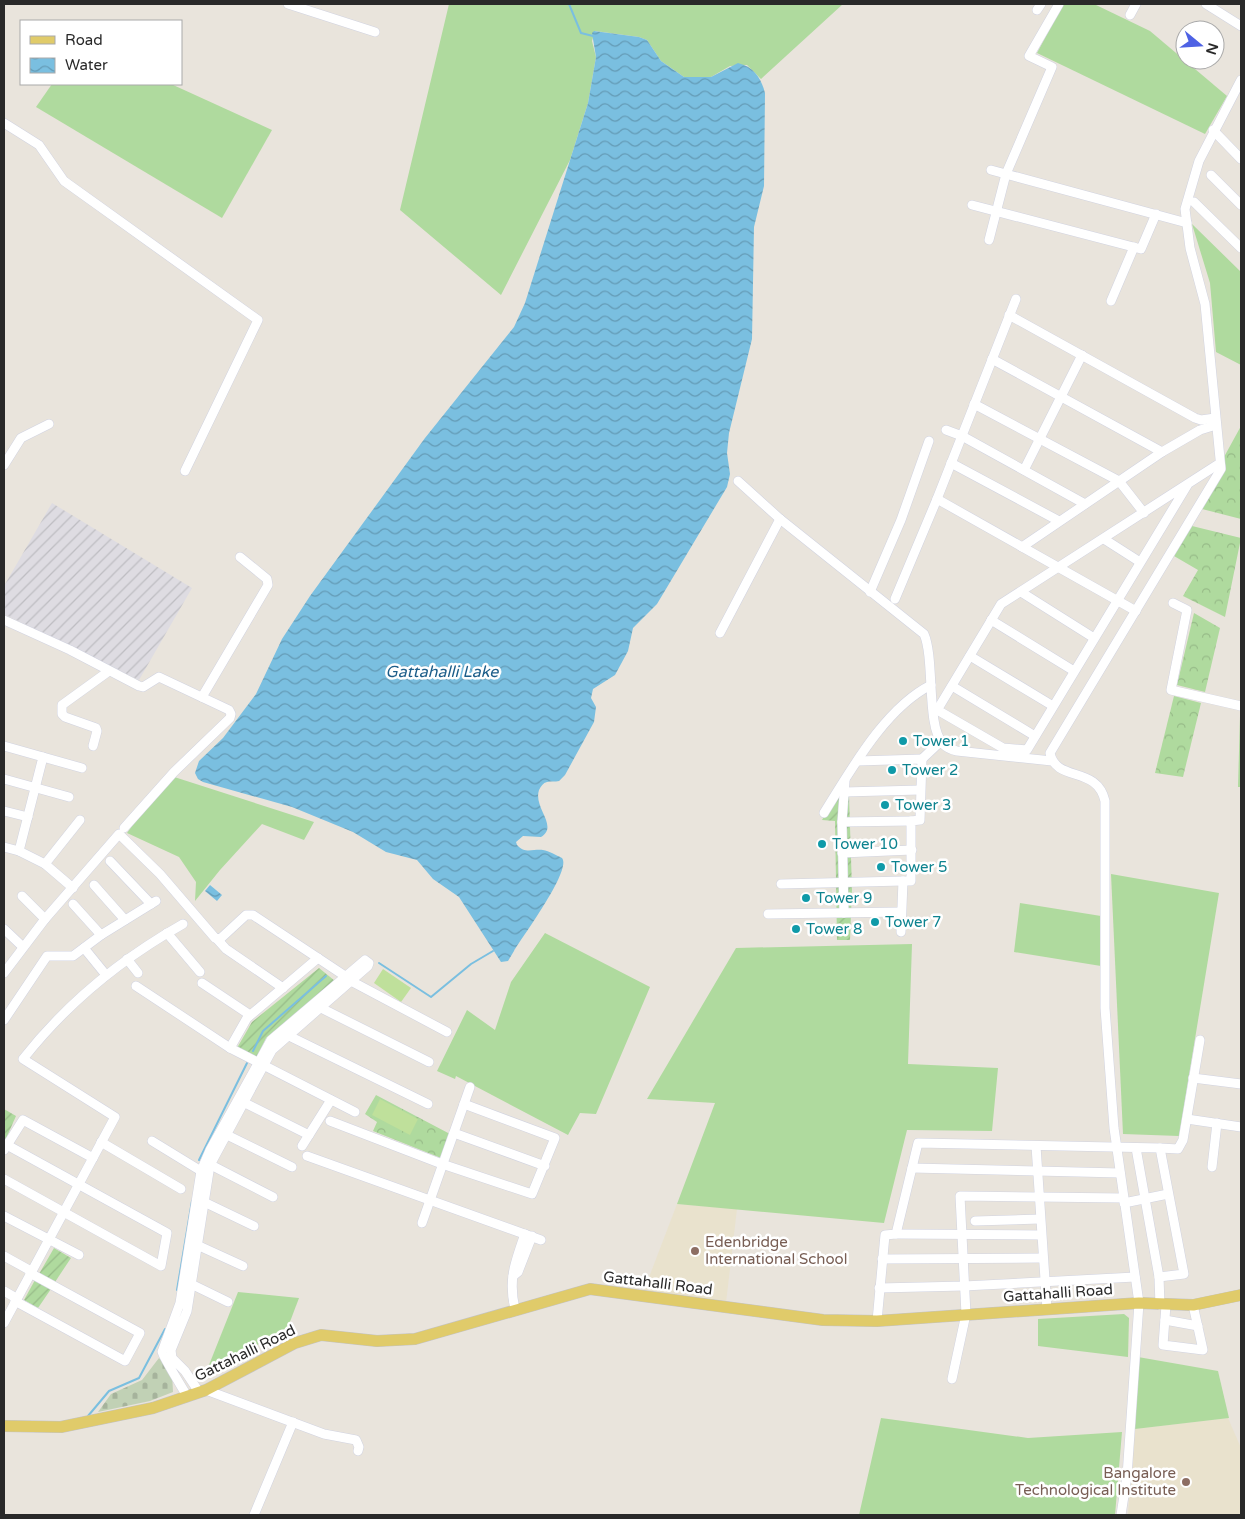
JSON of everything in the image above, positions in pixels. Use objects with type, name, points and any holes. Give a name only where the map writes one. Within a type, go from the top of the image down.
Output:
[{"type":"main road","name":"Gattahalli Road","points":[[4,1426],[61,1427],[153,1408],[202,1391],[295,1343],[321,1335],[377,1341],[416,1339],[590,1289],[823,1320],[877,1321],[1139,1303],[1193,1305],[1241,1295]]},
{"type":"street","points":[[288,4],[375,32]]},
{"type":"street","points":[[989,240],[1006,174],[1052,67],[1030,56],[1058,4]]},
{"type":"street","points":[[1130,15],[1136,4]]},
{"type":"street","points":[[1206,4],[1241,26]]},
{"type":"street","points":[[1122,1515],[1127,1476],[1139,1303],[1116,1148],[1105,1008],[1105,801],[1102,790],[1094,781],[1058,767],[1052,761],[1050,753],[1221,469],[1205,304],[1190,248],[1185,209],[1199,161],[1213,130],[1241,80]]},
{"type":"street","points":[[4,122],[39,146],[64,181],[258,320],[185,471]]},
{"type":"street","points":[[1213,130],[1239,152]]},
{"type":"street","points":[[991,170],[1187,222]]},
{"type":"street","points":[[1211,174],[1241,205]]},
{"type":"street","points":[[1194,202],[1241,248]]},
{"type":"street","points":[[972,205],[1141,249],[1156,214]]},
{"type":"street","points":[[1112,302],[1134,247]]},
{"type":"street","points":[[895,599],[1016,300]]},
{"type":"street","points":[[1009,315],[1195,418],[1216,422]]},
{"type":"street","points":[[1024,470],[1082,355]]},
{"type":"street","points":[[992,359],[1162,452]]},
{"type":"street","points":[[974,404],[1119,481],[1144,513]]},
{"type":"street","points":[[1022,546],[1162,452],[1216,422]]},
{"type":"street","points":[[4,465],[21,438],[49,424]]},
{"type":"street","points":[[946,430],[962,436],[1085,504]]},
{"type":"street","points":[[870,592],[900,520],[928,441]]},
{"type":"street","points":[[951,463],[1059,521]]},
{"type":"street","points":[[1188,484],[1026,750],[1003,748],[938,709],[1001,604],[1217,465]]},
{"type":"street","points":[[738,481],[780,519],[925,636],[938,743]]},
{"type":"street","points":[[937,499],[1136,611]]},
{"type":"street","points":[[720,633],[780,519]]},
{"type":"street","points":[[1104,539],[1140,562]]},
{"type":"street","points":[[202,697],[268,585],[267,579],[240,557]]},
{"type":"street","points":[[1021,592],[1094,638]]},
{"type":"street","points":[[1173,603],[1187,610],[1171,690],[1241,706]]},
{"type":"street","points":[[4,620],[139,686],[143,687],[159,677],[229,710],[230,718],[174,772],[124,828]]},
{"type":"street","points":[[991,620],[1074,671]]},
{"type":"street","points":[[970,656],[1053,706]]},
{"type":"street","points":[[93,746],[98,731],[96,728],[62,714],[62,705],[109,671]]},
{"type":"street","points":[[824,813],[845,779],[900,706],[918,691],[931,685]]},
{"type":"street","points":[[952,686],[1035,736]]},
{"type":"street","points":[[938,743],[957,751],[1052,761]]},
{"type":"street","points":[[842,822],[920,820],[922,759],[938,743]]},
{"type":"street","points":[[4,746],[82,768]]},
{"type":"street","points":[[19,851],[43,757]]},
{"type":"street","points":[[858,761],[922,759]]},
{"type":"street","points":[[4,779],[69,797]]},
{"type":"street","points":[[844,913],[842,822],[845,779]]},
{"type":"street","points":[[844,792],[920,790]]},
{"type":"street","points":[[4,811],[28,817]]},
{"type":"street","points":[[45,864],[80,820]]},
{"type":"street","points":[[781,884],[911,881],[911,821]]},
{"type":"street","points":[[4,973],[45,919],[119,834],[160,874],[226,949],[283,988]]},
{"type":"street","points":[[4,847],[19,851],[45,864],[73,888]]},
{"type":"street","points":[[842,852],[912,850]]},
{"type":"street","points":[[4,1020],[47,956],[73,956],[101,935],[153,903],[110,861]]},
{"type":"street","points":[[901,932],[903,881]]},
{"type":"street","points":[[94,885],[125,920]]},
{"type":"street","points":[[22,896],[45,919]]},
{"type":"street","points":[[73,904],[101,935]]},
{"type":"street","points":[[768,914],[901,912]]},
{"type":"street","points":[[217,939],[249,914],[348,978],[447,1032]]},
{"type":"street","points":[[4,1323],[115,1117],[23,1059],[63,1013],[106,975],[127,959],[183,924]]},
{"type":"street","points":[[4,929],[24,947]]},
{"type":"street","points":[[167,933],[200,972]]},
{"type":"street","points":[[84,948],[106,975]]},
{"type":"street","points":[[230,1048],[250,1015],[318,958]]},
{"type":"street","points":[[127,959],[138,973]]},
{"type":"street","points":[[348,978],[287,1035],[260,1065],[207,1163],[204,1202],[187,1311],[173,1343],[171,1355],[202,1391],[324,1434],[356,1440],[358,1451]]},
{"type":"street","points":[[187,1396],[174,1372],[164,1360],[162,1352],[180,1303],[202,1171],[227,1135],[245,1103],[270,1040],[348,978]]},
{"type":"street","points":[[202,983],[250,1015]]},
{"type":"street","points":[[136,986],[230,1048],[354,1112]]},
{"type":"street","points":[[319,1007],[429,1062]]},
{"type":"street","points":[[287,1035],[428,1104]]},
{"type":"street","points":[[896,1234],[918,1143],[1116,1148],[1180,1147],[1187,1119],[1200,1040]]},
{"type":"street","points":[[1194,1078],[1241,1084]]},
{"type":"street","points":[[422,1223],[470,1087]]},
{"type":"street","points":[[302,1146],[331,1100]]},
{"type":"street","points":[[245,1103],[309,1135]]},
{"type":"street","points":[[330,1121],[529,1195],[534,1192],[555,1141],[553,1136],[464,1104]]},
{"type":"street","points":[[1187,1119],[1241,1126]]},
{"type":"street","points":[[4,1179],[161,1266],[167,1233],[78,1184],[6,1148],[23,1120],[92,1158]]},
{"type":"street","points":[[1212,1167],[1217,1123]]},
{"type":"street","points":[[454,1133],[545,1166]]},
{"type":"street","points":[[227,1135],[292,1167]]},
{"type":"street","points":[[152,1141],[202,1171]]},
{"type":"street","points":[[101,1142],[181,1189]]},
{"type":"street","points":[[1036,1146],[1036,1171],[1047,1309]]},
{"type":"street","points":[[1136,1148],[1163,1305],[1165,1320],[1163,1345],[1203,1350],[1193,1305]]},
{"type":"street","points":[[1159,1277],[1184,1274],[1160,1148]]},
{"type":"street","points":[[308,1156],[541,1240]]},
{"type":"street","points":[[207,1163],[273,1197]]},
{"type":"street","points":[[912,1168],[1120,1173]]},
{"type":"street","points":[[952,1379],[966,1314],[960,1196],[1124,1200],[1168,1194]]},
{"type":"street","points":[[204,1202],[254,1226]]},
{"type":"street","points":[[4,1216],[79,1255]]},
{"type":"street","points":[[975,1221],[1040,1220]]},
{"type":"street","points":[[515,1309],[510,1291],[513,1276],[518,1272],[528,1235]]},
{"type":"street","points":[[877,1321],[885,1235],[1041,1235]]},
{"type":"street","points":[[197,1246],[243,1266]]},
{"type":"street","points":[[4,1256],[140,1333],[124,1361],[16,1300],[4,1291]]},
{"type":"street","points":[[882,1259],[1042,1258]]},
{"type":"street","points":[[879,1288],[964,1286],[1135,1277]]},
{"type":"street","points":[[192,1284],[228,1302]]},
{"type":"street","points":[[1165,1320],[1198,1326]]},
{"type":"street","points":[[254,1515],[293,1422]]},
{"type":"shaded area","points":[[52,503],[192,588],[139,680],[4,614],[4,586]]},
{"type":"shaded area","name":"Edenbridge International School","points":[[677,1204],[737,1209],[726,1303],[643,1293]]},
{"type":"shaded area","name":"Bangalore Technological Institute","points":[[1228,1418],[1241,1448],[1241,1515],[1128,1515],[1135,1429]]},
{"type":"green space","points":[[449,4],[843,4],[761,79],[747,65],[730,66],[711,77],[684,77],[661,61],[647,40],[639,37],[595,31],[592,41],[596,57],[588,103],[570,160],[501,295],[400,210]]},
{"type":"green space","points":[[1063,4],[1094,4],[1150,31],[1175,52],[1175,70],[1196,70],[1227,96],[1205,134],[1037,53]]},
{"type":"green space","points":[[51,85],[173,85],[272,130],[222,218],[36,107]]},
{"type":"green space","points":[[1192,224],[1241,272],[1241,365],[1216,352],[1210,283]]},
{"type":"green space","points":[[1241,426],[1241,519],[1202,509],[1226,469],[1224,457]]},
{"type":"green space","points":[[1192,526],[1241,538],[1225,617],[1183,596],[1198,570],[1174,556]]},
{"type":"green space","points":[[1194,613],[1220,628],[1205,692],[1177,685]]},
{"type":"green space","points":[[1174,696],[1201,703],[1183,777],[1155,773]]},
{"type":"green space","points":[[1240,716],[1241,787],[1238,787]]},
{"type":"green space","points":[[168,775],[314,822],[304,840],[262,824],[195,901],[196,882],[179,857],[127,833]]},
{"type":"green space","points":[[838,793],[849,795],[852,889],[850,940],[837,940],[835,821],[822,820]]},
{"type":"green space","points":[[1111,874],[1219,893],[1179,1136],[1123,1134]]},
{"type":"green space","points":[[1020,903],[1101,916],[1101,966],[1014,952]]},
{"type":"green space","points":[[545,933],[650,987],[596,1114],[580,1113],[568,1135],[456,1076],[455,1079],[437,1071],[467,1010],[495,1030],[511,982]]},
{"type":"green space","points":[[912,944],[908,1064],[998,1068],[992,1131],[907,1130],[884,1223],[677,1204],[715,1103],[647,1099],[736,948]]},
{"type":"green space","points":[[319,968],[335,981],[266,1038],[256,1059],[237,1048],[252,1022]]},
{"type":"green space","points":[[383,969],[411,988],[401,1002],[374,983]]},
{"type":"green space","points":[[376,1095],[450,1134],[441,1158],[373,1131],[377,1122],[365,1114]]},
{"type":"green space","points":[[380,1099],[418,1119],[410,1135],[372,1115]]},
{"type":"green space","points":[[4,1109],[16,1116],[4,1143]]},
{"type":"green space","points":[[54,1248],[71,1258],[55,1282],[39,1274]]},
{"type":"green space","points":[[35,1280],[51,1289],[38,1308],[24,1300]]},
{"type":"green space","points":[[238,1292],[299,1298],[288,1327],[205,1375]]},
{"type":"green space","points":[[1124,1314],[1129,1318],[1128,1357],[1038,1346],[1038,1319]]},
{"type":"green space","points":[[1138,1357],[1218,1371],[1229,1418],[1135,1429]]},
{"type":"green space","points":[[159,1358],[172,1372],[173,1392],[150,1401],[98,1412],[111,1394],[142,1380]]},
{"type":"green space","points":[[881,1418],[1028,1438],[1122,1432],[1115,1515],[859,1515]]},
{"type":"water","name":"Gattahalli Lake","points":[[594,31],[639,37],[647,40],[661,61],[684,77],[711,77],[738,63],[753,70],[761,83],[765,93],[764,186],[754,227],[752,339],[729,433],[727,453],[730,474],[727,487],[657,604],[633,628],[628,651],[615,675],[593,689],[591,698],[596,707],[594,722],[565,775],[559,781],[544,783],[539,790],[539,803],[547,822],[546,833],[541,837],[523,836],[516,842],[520,848],[529,851],[543,850],[555,854],[562,858],[563,865],[554,889],[536,918],[508,961],[501,962],[459,897],[433,879],[417,860],[386,852],[353,832],[292,807],[203,782],[198,779],[195,773],[199,761],[223,738],[256,694],[282,639],[310,596],[425,438],[514,327],[525,303],[588,103],[596,57],[592,33]]},
{"type":"water","points":[[210,885],[222,895],[217,901],[205,891]]},
{"type":"waterway","points":[[569,4],[581,33],[593,36]]},
{"type":"waterway","points":[[379,963],[431,997],[471,964],[493,951]]},
{"type":"waterway","points":[[253,1051],[263,1031],[326,976]]},
{"type":"waterway","points":[[199,1160],[247,1063]]},
{"type":"waterway","points":[[177,1290],[192,1201]]},
{"type":"waterway","points":[[88,1416],[109,1391],[139,1378],[165,1329]]},
{"type":"place","name":"Tower 1","points":[[903,741]]},
{"type":"place","name":"Tower 2","points":[[892,770]]},
{"type":"place","name":"Tower 3","points":[[885,805]]},
{"type":"place","name":"Tower 10","points":[[822,844]]},
{"type":"place","name":"Tower 5","points":[[881,867]]},
{"type":"place","name":"Tower 9","points":[[806,898]]},
{"type":"place","name":"Tower 7","points":[[875,922]]},
{"type":"place","name":"Tower 8","points":[[796,929]]},
{"type":"place","name":"Edenbridge International School","points":[[695,1251]]},
{"type":"place","name":"Bangalore Technological Institute","points":[[1186,1482]]}]
